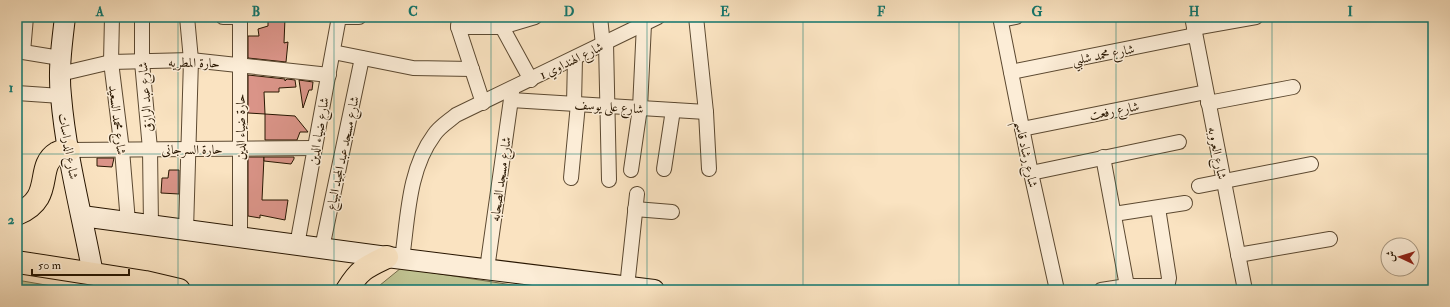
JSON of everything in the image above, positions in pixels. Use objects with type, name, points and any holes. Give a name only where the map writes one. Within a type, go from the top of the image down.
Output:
[{"type":"main road","points":[[17,214],[30,209],[41,194],[48,163],[57,153],[69,150]]},
{"type":"main road","points":[[347,290],[355,277],[364,268],[394,258]]},
{"type":"main road","points":[[17,262],[145,282],[179,290]]},
{"type":"street","points":[[26,17],[20,51],[60,66]]},
{"type":"street","name":"شارع الدراسات","points":[[66,17],[60,66],[61,96],[69,150],[93,274]]},
{"type":"street","name":"شارع محمد السعيد","points":[[112,17],[111,62],[122,150],[128,222]]},
{"type":"street","name":"شارع عبد الرازق","points":[[142,17],[142,62],[150,149],[151,225]]},
{"type":"street","points":[[186,230],[191,60],[187,17]]},
{"type":"street","points":[[223,17],[234,17]]},
{"type":"street","name":"حارة ضياء الدين","points":[[240,17],[240,238]]},
{"type":"street","points":[[339,17],[360,17]]},
{"type":"street","name":"شارع ضياء الدين","points":[[297,245],[339,17]]},
{"type":"street","points":[[483,102],[458,22],[501,22],[535,17]]},
{"type":"street","points":[[600,17],[605,44],[609,180]]},
{"type":"street","name":"شارع الهنداوي 1","points":[[394,258],[419,160],[434,134],[456,115],[483,102],[512,94],[531,80],[658,17]]},
{"type":"street","points":[[696,17],[706,112],[708,169]]},
{"type":"street","points":[[1001,19],[1016,17]]},
{"type":"street","name":"شارع محمد شلبي","points":[[1011,72],[1193,27],[1256,17]]},
{"type":"street","name":"شارع رشاد قاسم","points":[[1001,19],[1031,173],[1057,290]]},
{"type":"street","points":[[501,22],[531,80]]},
{"type":"street","points":[[631,170],[640,108],[644,24]]},
{"type":"street","name":"شارع العروبه","points":[[1193,27],[1245,290]]},
{"type":"street","points":[[333,52],[413,68],[472,69]]},
{"type":"street","name":"شارع مسجد عبد المجيد البياع","points":[[322,248],[362,58]]},
{"type":"street","points":[[571,178],[576,104],[576,58]]},
{"type":"street","name":"حارة المطريه","points":[[60,66],[111,62],[191,60],[240,64],[329,75]]},
{"type":"street","name":"شارع رفعت","points":[[1022,129],[1207,98],[1293,87]]},
{"type":"street","points":[[17,92],[61,96]]},
{"type":"street","name":"شارع على يوسف","points":[[512,94],[576,104],[706,112]]},
{"type":"street","name":"شارع مسجد الصحابه","points":[[486,269],[512,94]]},
{"type":"street","points":[[664,169],[673,110]]},
{"type":"street","points":[[1031,173],[1179,142]]},
{"type":"street","name":"حارة السرجانى","points":[[69,150],[315,148]]},
{"type":"street","points":[[1103,157],[1126,286]]},
{"type":"street","points":[[1199,186],[1311,164]]},
{"type":"street","points":[[627,286],[636,194]]},
{"type":"street","points":[[1114,214],[1185,203]]},
{"type":"street","points":[[1101,290],[1126,286],[1164,286],[1168,283],[1169,278],[1158,208]]},
{"type":"street","points":[[635,209],[672,212]]},
{"type":"street","points":[[82,216],[394,258],[654,290]]},
{"type":"street","points":[[1238,255],[1330,239]]},
{"type":"green space","points":[[401,268],[545,290],[374,290]]},
{"type":"green space","points":[[17,280],[57,287],[57,290],[17,290]]},
{"type":"building","points":[[285,18],[284,43],[288,42],[286,62],[248,58],[248,36],[259,36],[258,29],[268,26],[268,19]]},
{"type":"building","points":[[248,75],[285,79],[285,81],[287,79],[295,80],[296,87],[279,88],[279,92],[264,92],[265,114],[248,113]]},
{"type":"building","points":[[299,80],[313,82],[312,90],[309,90],[303,108]]},
{"type":"building","points":[[265,114],[295,116],[308,132],[300,132],[297,140],[265,140]]},
{"type":"building","points":[[248,157],[264,157],[262,200],[288,200],[285,220],[260,215],[260,218],[248,216]]},
{"type":"building","points":[[264,157],[294,157],[294,159],[291,164],[264,161]]},
{"type":"building","points":[[97,158],[114,158],[112,167],[97,166]]},
{"type":"building","points":[[169,170],[179,170],[179,194],[161,193],[162,178],[168,178]]}]
